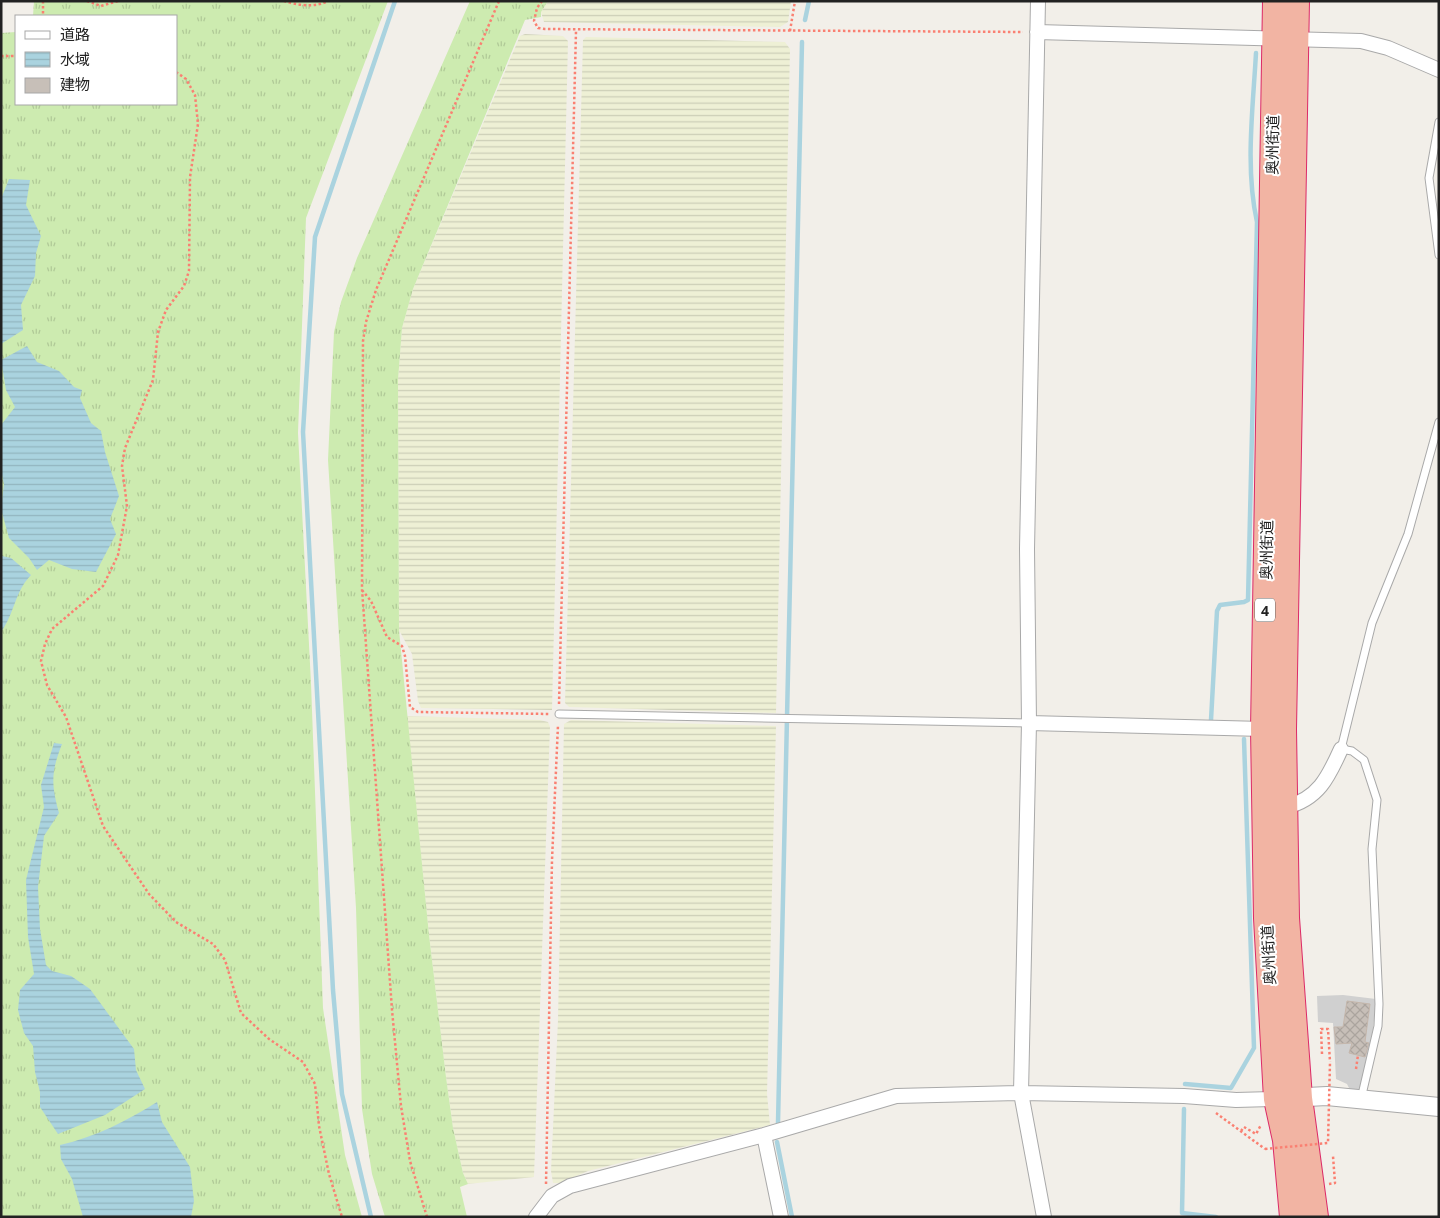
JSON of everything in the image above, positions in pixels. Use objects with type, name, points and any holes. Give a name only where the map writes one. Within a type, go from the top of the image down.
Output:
[{"type":"highway","name":"奥州街道","points":[[1275,1],[1286,38],[1284,729],[1287,918],[1300,1098],[1307,1137],[1316,1217]]},
{"type":"highway","name":"奥州街道","points":[[1292,1217],[1285,1140],[1276,1099],[1266,918],[1263,729],[1286,38],[1298,1]]},
{"type":"street","points":[[1038,1],[1026,549],[1029,723],[1021,1093],[1044,1217]]},
{"type":"street","points":[[1037,32],[1360,41],[1388,48],[1439,70]]},
{"type":"street","points":[[1029,723],[1263,729]]},
{"type":"street","points":[[1286,807],[1302,803],[1318,790],[1331,772],[1341,749]]},
{"type":"street","points":[[536,1217],[552,1196],[570,1186],[764,1135],[896,1096],[1021,1093],[1184,1096],[1236,1100],[1327,1096],[1439,1107]]},
{"type":"street","points":[[764,1135],[781,1217]]},
{"type":"lane","points":[[1439,122],[1429,178],[1439,255]]},
{"type":"lane","points":[[1361,1099],[1378,1026],[1372,849],[1377,800],[1364,760],[1352,751],[1341,749],[1372,623],[1408,534],[1439,422]]},
{"type":"lane","points":[[559,714],[1029,723]]},
{"type":"path","points":[[43,1],[43,15]]},
{"type":"path","points":[[87,1],[101,6],[118,1]]},
{"type":"path","points":[[284,1],[306,5],[323,4],[328,1]]},
{"type":"path","points":[[427,1217],[410,1161],[401,1106],[392,1010],[362,589],[363,342],[366,322],[376,290],[499,1]]},
{"type":"path","points":[[542,1],[537,8],[534,21],[538,28],[576,31],[1037,32]]},
{"type":"path","points":[[790,31],[795,1]]},
{"type":"path","points":[[552,1196],[545,1181],[552,860],[559,714],[576,31]]},
{"type":"path","points":[[1,56],[15,56]]},
{"type":"path","points":[[178,73],[186,79],[195,95],[198,124],[190,177],[189,272],[184,286],[166,310],[158,332],[153,380],[125,448],[122,466],[127,506],[118,555],[103,586],[52,629],[45,644],[41,661],[47,685],[66,717],[102,826],[149,894],[176,922],[213,944],[226,960],[241,1013],[269,1039],[303,1062],[315,1084],[319,1126],[329,1174],[342,1217]]},
{"type":"path","points":[[362,589],[371,601],[387,637],[402,646],[405,656],[410,707],[418,712],[559,714]]},
{"type":"path","points":[[1216,1113],[1265,1149],[1328,1143],[1330,1062],[1328,1029],[1321,1029],[1322,1054]]},
{"type":"path","points":[[1241,1131],[1244,1127],[1256,1134],[1262,1124]]},
{"type":"path","points":[[1325,1143],[1326,1151]]},
{"type":"path","points":[[1328,1176],[1329,1184],[1335,1183],[1333,1156]]},
{"type":"shaded area","points":[[1343,995],[1376,999],[1373,1030],[1359,1091],[1350,1090],[1347,1084],[1336,1079],[1333,1023],[1318,1022],[1317,996]]},
{"type":"green space","points":[[34,1],[388,1],[306,218],[298,433],[311,683],[323,1008],[345,1155],[362,1217],[1,1217],[1,33],[15,32],[15,105],[178,105],[178,15],[33,15]]},
{"type":"green space","points":[[470,1],[548,1],[541,12],[541,17],[525,20],[413,289],[402,328],[398,380],[399,630],[429,935],[453,1128],[463,1173],[468,1184],[460,1187],[467,1217],[385,1217],[372,1174],[362,1109],[356,908],[328,460],[334,332],[341,302],[357,258]]},
{"type":"green space","points":[[548,1],[791,1],[788,22],[780,27],[544,22],[541,12]]},
{"type":"green space","points":[[525,34],[563,36],[568,41],[552,710],[421,708],[418,701],[412,654],[399,630],[398,380],[402,328],[413,289],[520,36]]},
{"type":"green space","points":[[586,37],[785,42],[790,49],[776,713],[569,707],[565,703],[583,40]]},
{"type":"green space","points":[[407,716],[540,720],[548,722],[550,727],[534,1177],[468,1184],[463,1173],[453,1128],[446,1077],[429,935]]},
{"type":"green space","points":[[571,720],[776,726],[767,1094],[770,1125],[588,1171],[560,1183],[553,1183],[551,1171],[558,1020],[564,724]]},
{"type":"water","points":[[9,179],[30,180],[26,205],[41,236],[36,253],[35,276],[21,305],[23,330],[1,344],[1,199]]},
{"type":"water","points":[[27,346],[37,362],[59,371],[74,387],[82,390],[80,398],[91,423],[101,431],[105,452],[119,496],[110,519],[116,534],[96,572],[72,569],[49,560],[37,570],[29,558],[9,538],[1,509],[4,484],[1,470],[1,425],[15,407],[6,390],[1,360]]},
{"type":"water","points":[[2,556],[11,558],[31,575],[21,589],[6,625],[1,632]]},
{"type":"water","points":[[54,743],[62,744],[53,778],[59,813],[44,836],[38,887],[40,929],[46,965],[52,971],[71,976],[90,989],[134,1049],[136,1070],[145,1089],[105,1115],[58,1134],[40,1107],[40,1092],[35,1072],[33,1046],[24,1033],[18,1010],[20,990],[34,974],[28,937],[26,880],[44,807],[41,785]]},
{"type":"water","points":[[157,1102],[162,1122],[190,1167],[194,1201],[191,1217],[83,1217],[72,1179],[61,1159],[60,1145],[86,1138],[110,1128]]},
{"type":"building","points":[[1347,1001],[1370,1004],[1365,1042],[1369,1043],[1365,1057],[1349,1053],[1352,1043],[1336,1044],[1334,1027],[1343,1027]]},
{"type":"waterway","points":[[371,1217],[342,1094],[333,990],[303,432],[315,237],[395,1]]},
{"type":"waterway","points":[[805,20],[809,1]]},
{"type":"waterway","points":[[778,1123],[802,42]]},
{"type":"waterway","points":[[1211,720],[1217,611],[1220,605],[1248,600],[1257,222],[1251,181],[1251,138],[1256,53]]},
{"type":"waterway","points":[[1185,1084],[1231,1088],[1254,1048],[1244,739]]},
{"type":"waterway","points":[[1184,1109],[1182,1213],[1216,1217]]},
{"type":"waterway","points":[[777,1142],[792,1217]]}]
